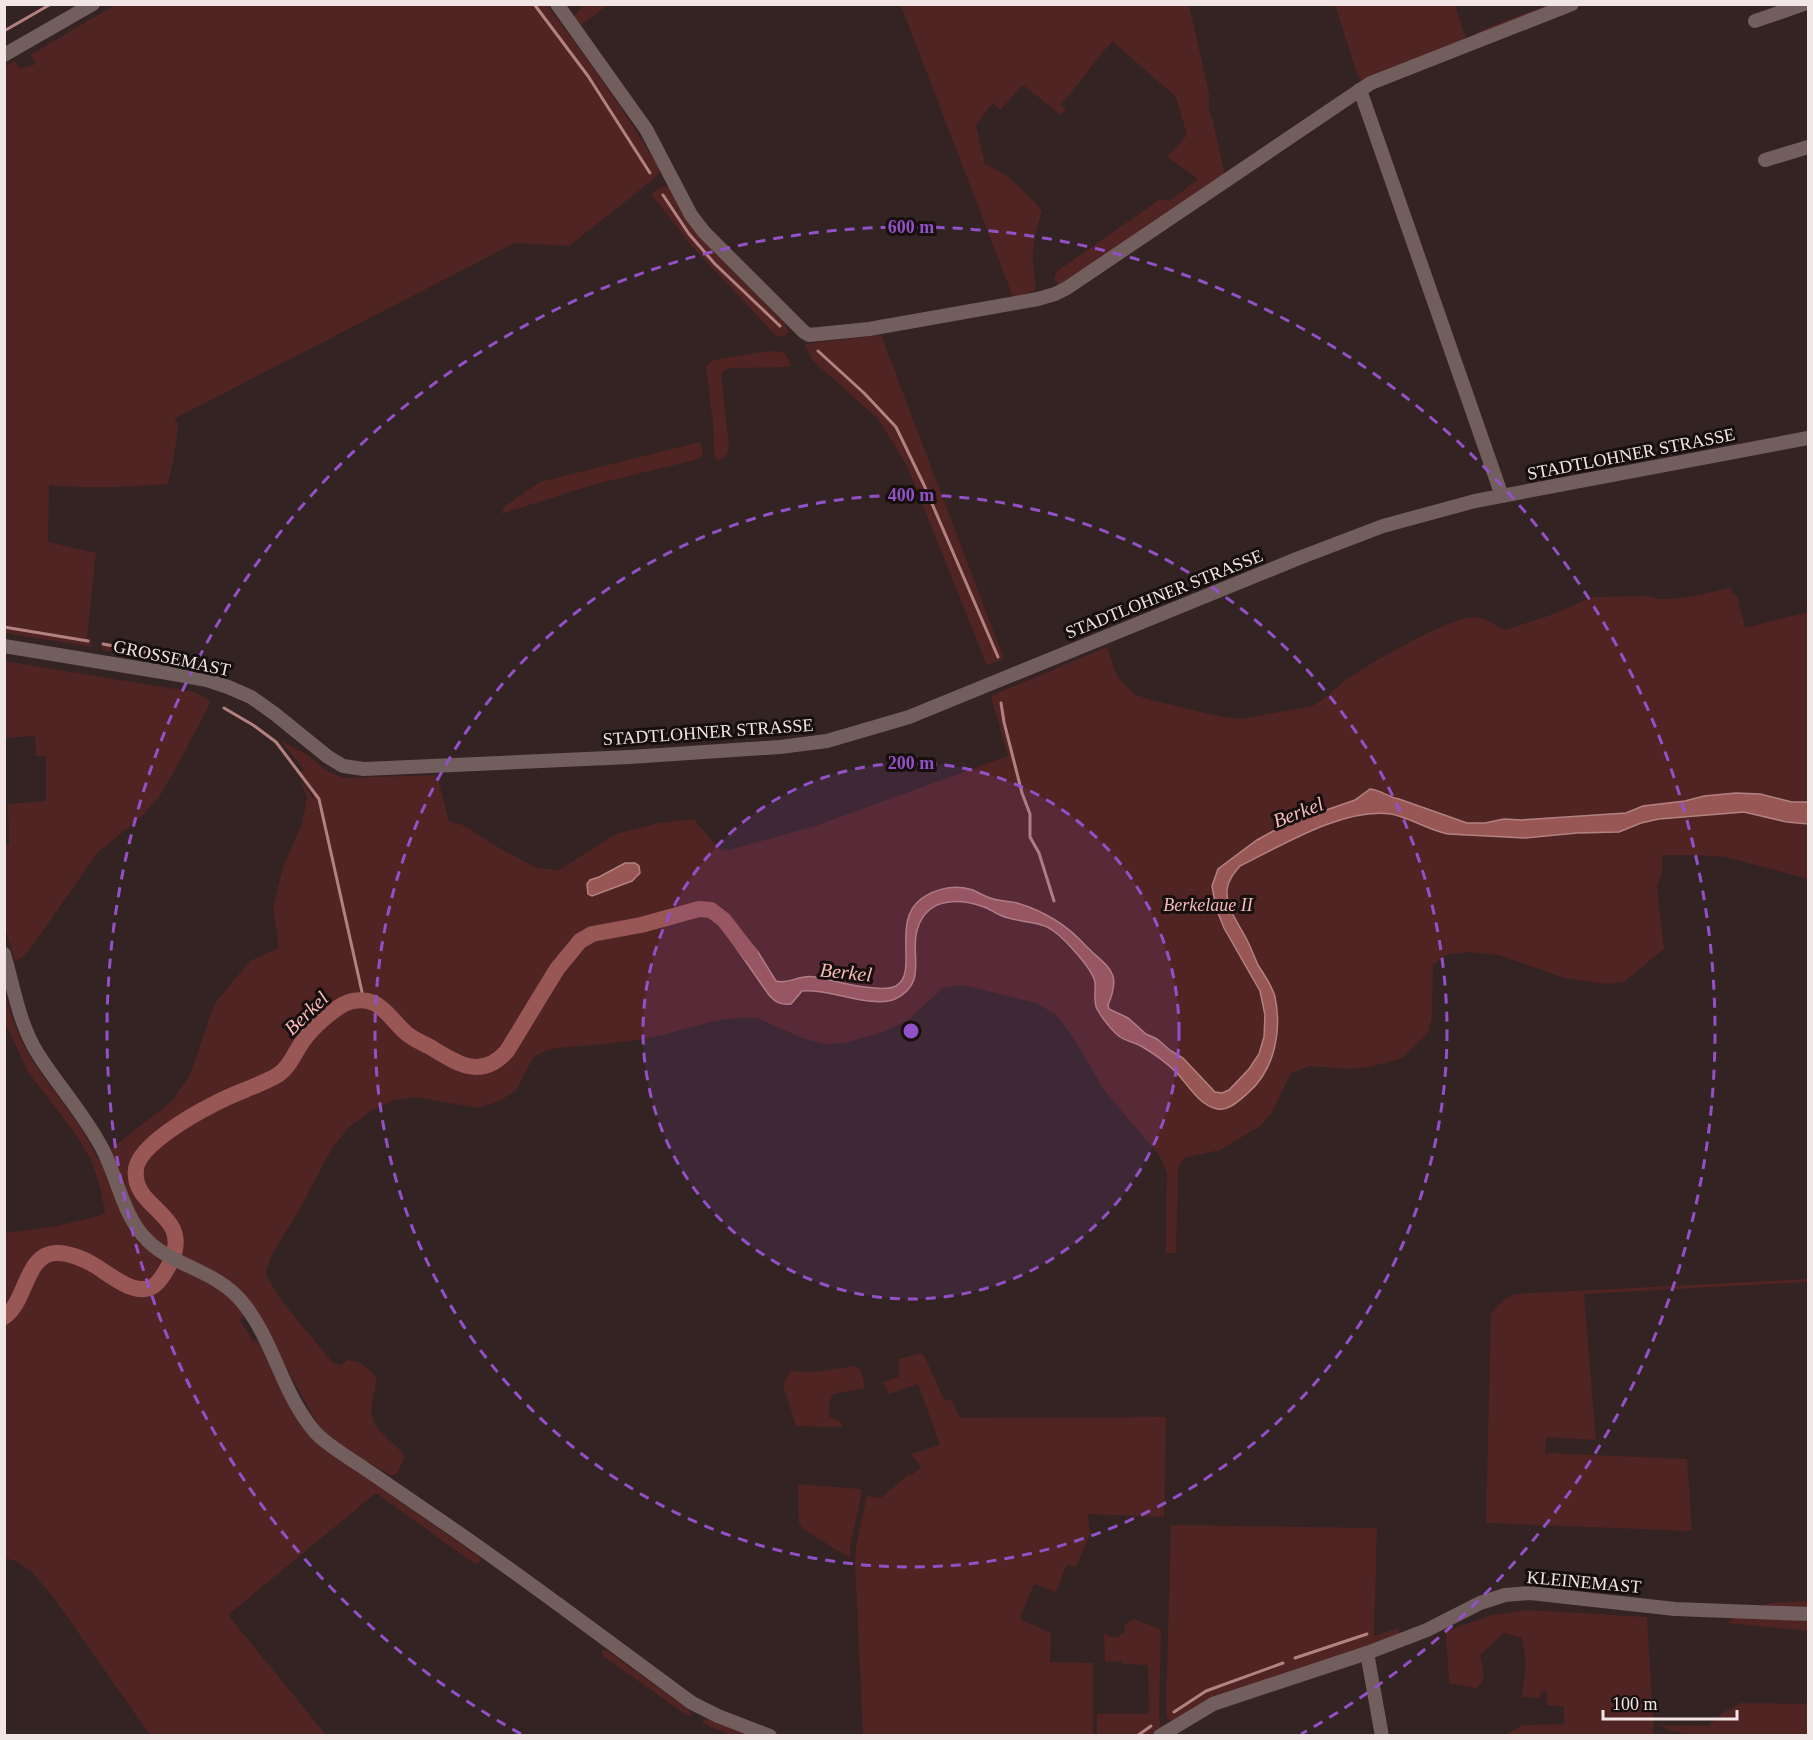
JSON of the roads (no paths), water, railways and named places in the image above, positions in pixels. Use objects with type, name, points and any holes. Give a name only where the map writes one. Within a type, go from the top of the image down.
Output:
[{"type":"street","points":[[4,55],[93,4]]},
{"type":"street","points":[[557,4],[646,129],[692,215],[704,232],[797,326],[809,335],[869,329],[1055,294],[1371,83],[1572,4]]},
{"type":"street","points":[[1755,21],[1804,4]]},
{"type":"street","points":[[1360,90],[1502,496]]},
{"type":"street","points":[[1765,160],[1809,147]]},
{"type":"street","name":"STADTLOHNER STRASSE","points":[[344,766],[381,770],[780,747],[827,741],[909,717],[1383,526],[1427,513],[1502,496],[1809,438]]},
{"type":"street","name":"GROSSEMAST","points":[[4,646],[158,671],[207,680],[228,687],[250,697],[275,714],[328,757],[344,766]]},
{"type":"street","points":[[4,954],[26,1030],[38,1054],[92,1129],[137,1228],[159,1250],[229,1288],[243,1303],[256,1322],[299,1409],[316,1433],[692,1702],[718,1716],[770,1736]]},
{"type":"street","name":"KLEINEMAST","points":[[1160,1736],[1213,1704],[1367,1653],[1427,1630],[1480,1603],[1505,1595],[1530,1593],[1675,1609],[1809,1614]]},
{"type":"street","points":[[1367,1653],[1382,1736]]},
{"type":"waterway","points":[[4,31],[51,4]]},
{"type":"waterway","points":[[534,4],[588,76],[650,173]]},
{"type":"waterway","points":[[663,195],[689,234],[715,264],[780,326]]},
{"type":"waterway","points":[[818,351],[864,393],[896,427],[924,485],[998,657]]},
{"type":"waterway","points":[[4,627],[88,641]]},
{"type":"waterway","points":[[103,644],[224,667]]},
{"type":"waterway","points":[[1001,703],[1022,793],[1030,814],[1030,837],[1039,853],[1054,901]]},
{"type":"waterway","points":[[224,708],[276,742],[319,799],[364,1001]]},
{"type":"waterway","name":"Berkel","points":[[4,1317],[12,1310],[38,1261],[46,1255],[60,1253],[85,1260],[134,1288],[143,1289],[158,1282],[172,1259],[176,1244],[174,1231],[168,1221],[142,1193],[137,1182],[136,1169],[139,1160],[157,1141],[181,1123],[222,1100],[281,1073],[311,1031],[344,1004],[359,1001],[374,1003],[415,1039],[454,1061],[472,1067],[481,1067],[498,1059],[507,1051],[557,969],[580,941],[592,934],[641,925],[699,909],[711,910],[724,920],[750,954]]},
{"type":"waterway","points":[[1295,1658],[1367,1634]]},
{"type":"waterway","points":[[1174,1712],[1206,1691],[1283,1663]]},
{"type":"waterway","points":[[1137,1736],[1151,1726]]},
{"type":"park label","name":"Berkelaue II","points":[[1208,905]]}]
